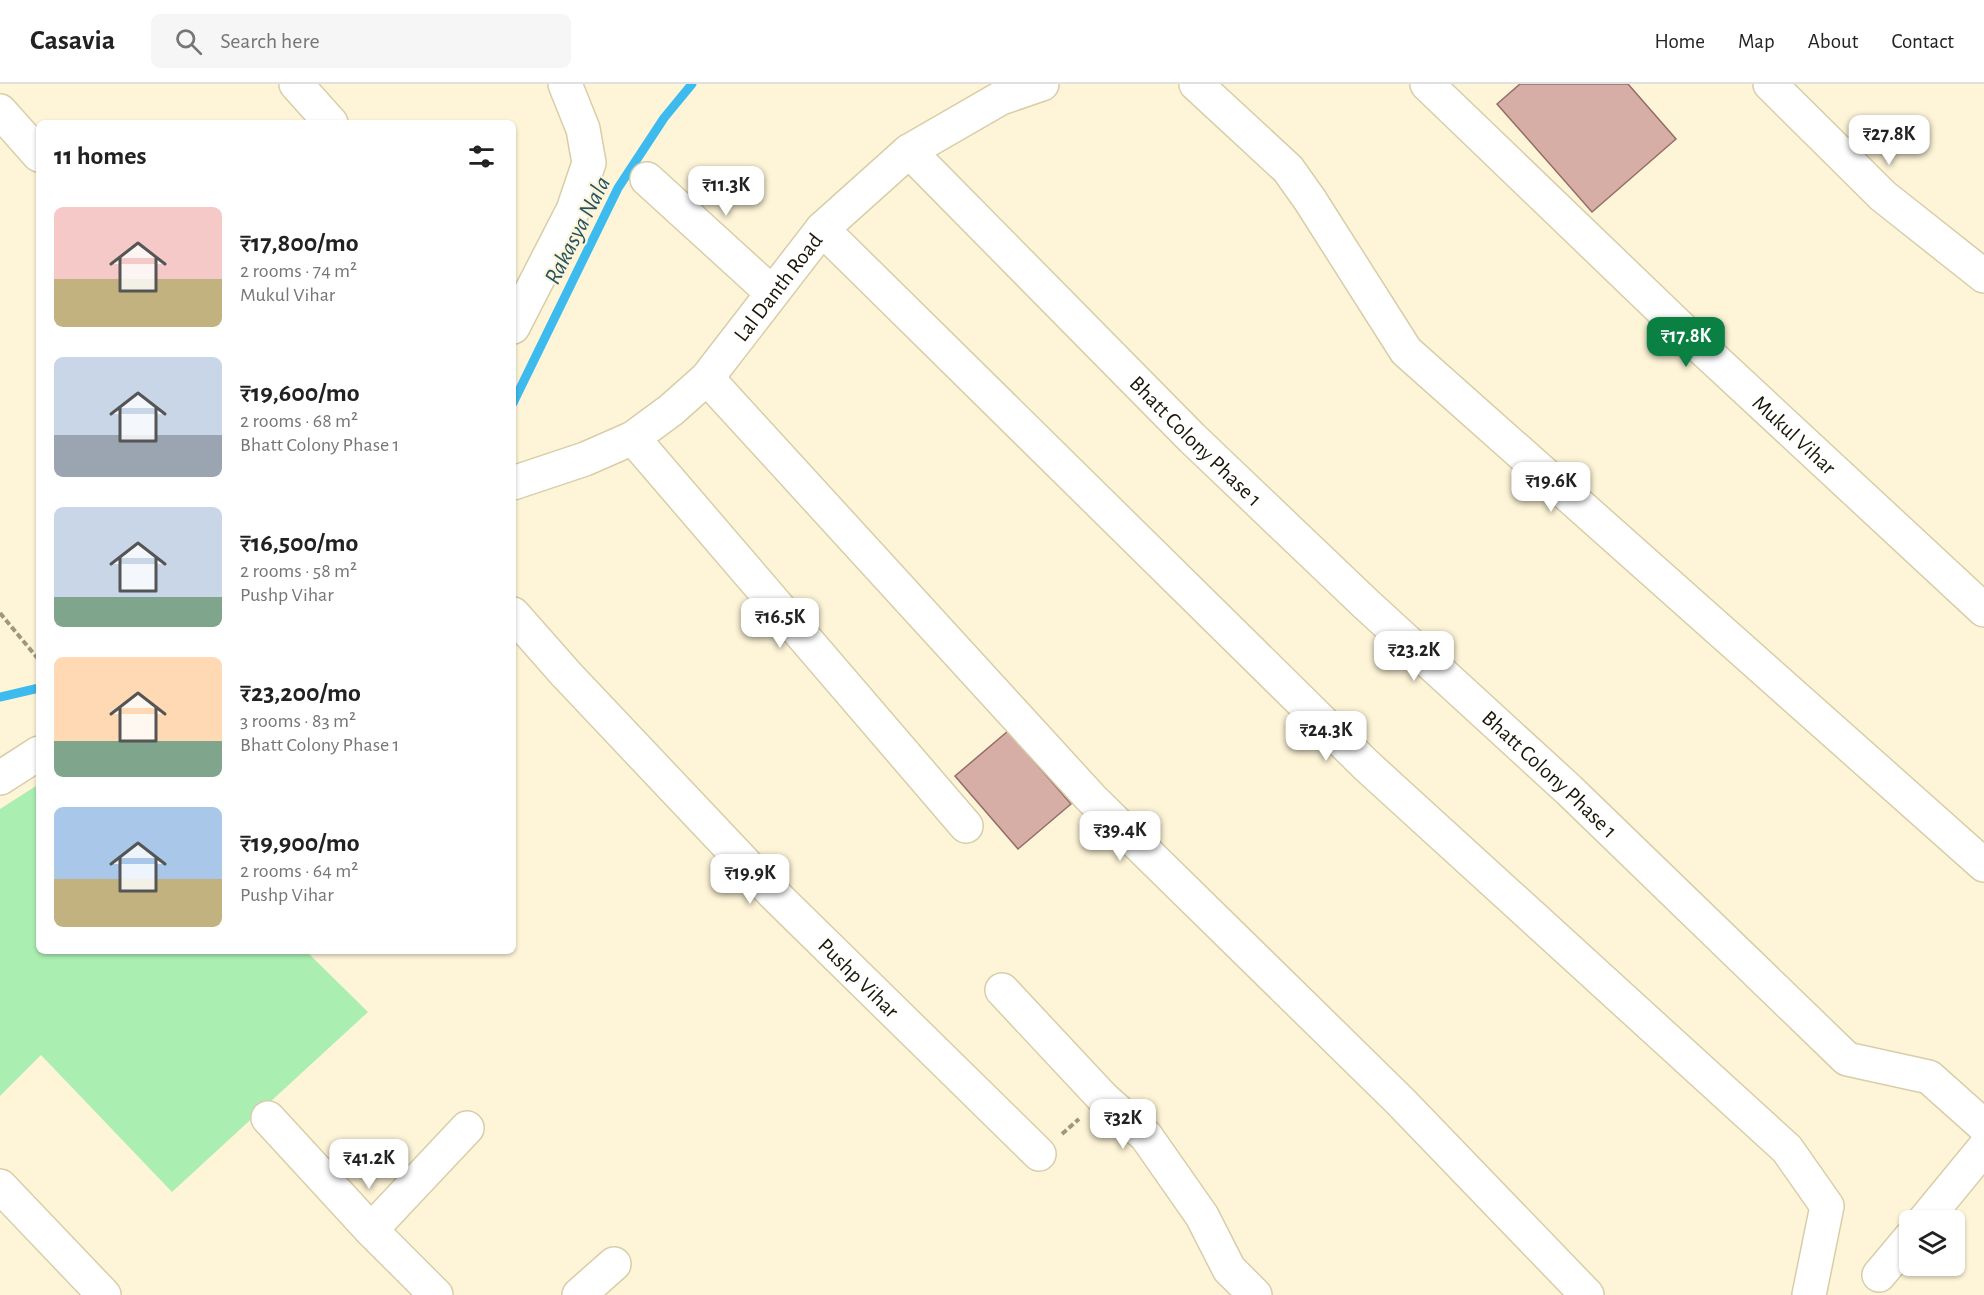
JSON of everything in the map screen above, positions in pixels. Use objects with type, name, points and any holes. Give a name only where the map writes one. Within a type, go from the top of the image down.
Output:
[{"type":"street","points":[[296,84],[327,120]]},
{"type":"street","points":[[516,321],[573,210],[589,163],[583,129],[565,84]]},
{"type":"street","name":"Lal Danth Road","points":[[516,476],[585,459],[633,438],[671,410],[707,378],[771,292],[822,229],[909,151],[999,91],[1042,84]]},
{"type":"street","points":[[1196,84],[1288,169],[1406,351],[1984,865]]},
{"type":"street","name":"Mukul Vihar","points":[[1427,84],[1690,337],[1984,610]]},
{"type":"street","points":[[1770,84],[1883,196],[1984,276]]},
{"type":"street","points":[[0,111],[36,152]]},
{"type":"street","name":"Bhatt Colony Phase 1","points":[[909,151],[1192,438],[1366,604],[1569,790],[1847,1059],[1929,1077],[1984,1126]]},
{"type":"street","points":[[647,179],[771,292]]},
{"type":"street","points":[[822,229],[1367,766],[1787,1149],[1827,1206],[1809,1295]]},
{"type":"street","points":[[707,378],[1091,798],[1400,1101],[1587,1295]]},
{"type":"street","points":[[633,438],[966,826]]},
{"type":"street","name":"Pushp Vihar","points":[[516,617],[566,674],[773,892],[1039,1154]]},
{"type":"street","points":[[0,778],[36,755]]},
{"type":"street","points":[[1002,990],[1103,1098],[1146,1137],[1202,1216],[1229,1269],[1255,1295]]},
{"type":"street","points":[[268,1118],[371,1230],[436,1295]]},
{"type":"street","points":[[371,1230],[467,1128]]},
{"type":"street","points":[[1932,1210],[1984,1148]]},
{"type":"street","points":[[0,1186],[104,1295]]},
{"type":"street","points":[[1879,1275],[1899,1251]]},
{"type":"street","points":[[579,1295],[614,1264]]},
{"type":"path","points":[[0,613],[36,656]]},
{"type":"path","points":[[1039,1154],[1103,1098]]},
{"type":"green space","points":[[36,786],[36,954],[309,954],[368,1012],[172,1192],[41,1055],[0,1096],[0,809]]},
{"type":"building","points":[[1520,84],[1628,84],[1676,139],[1592,212],[1497,104]]},
{"type":"building","points":[[1008,731],[1071,804],[1018,849],[955,776]]},
{"type":"waterway","name":"Rakasya Nala","points":[[516,397],[618,188],[664,118],[692,84]]},
{"type":"waterway","name":"Rakasya Nala","points":[[0,697],[36,689]]}]
